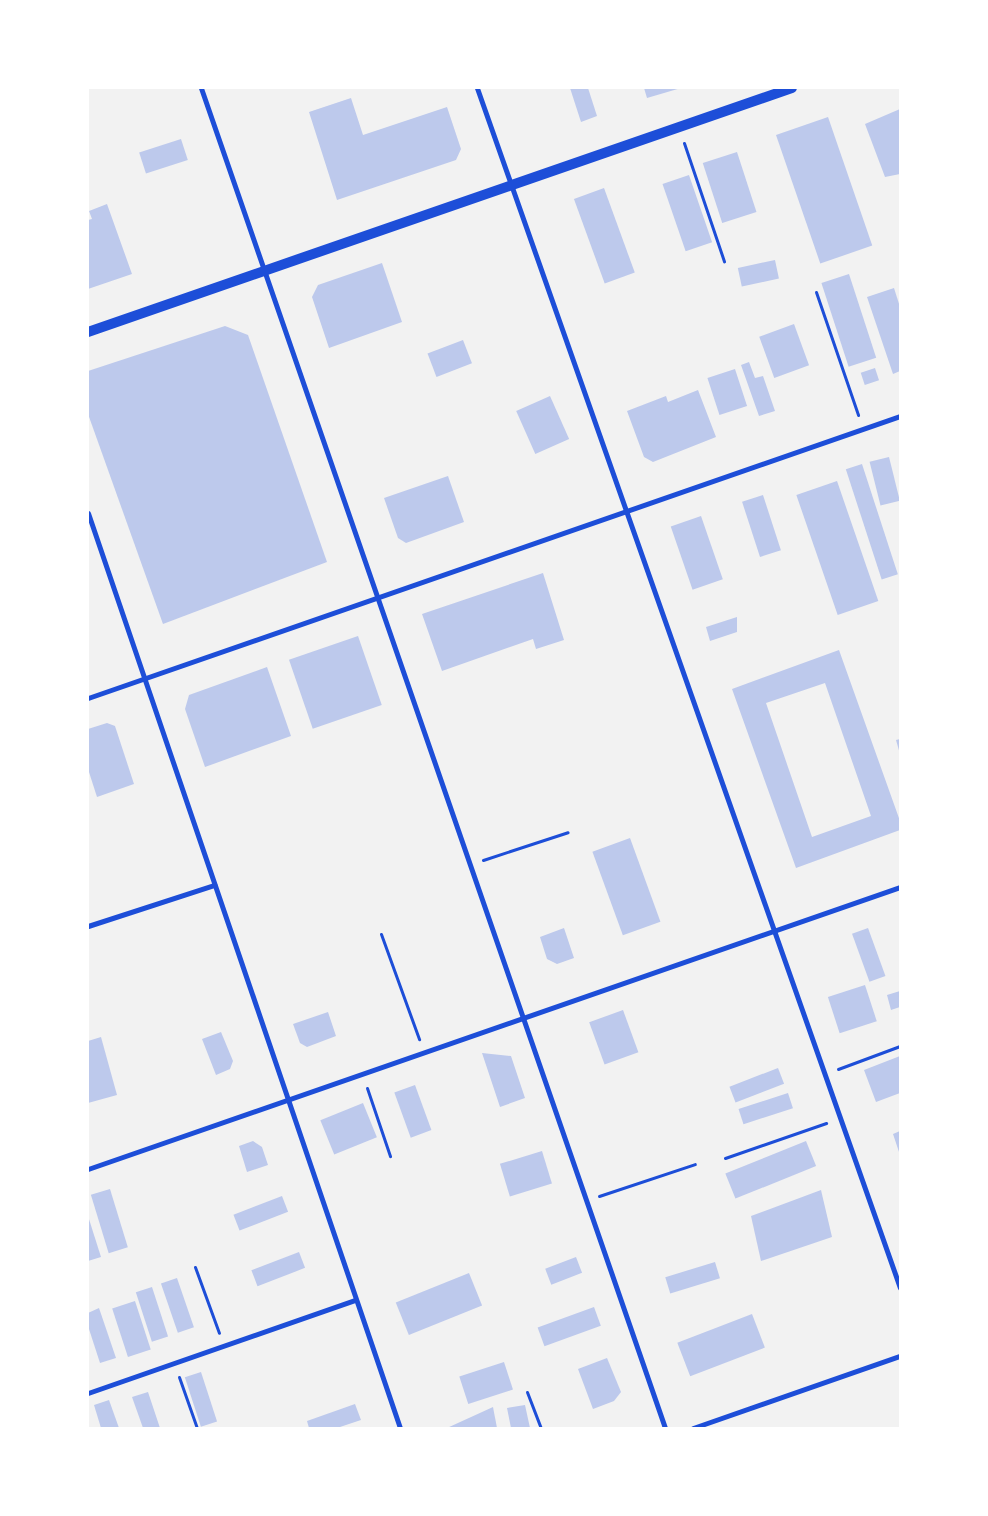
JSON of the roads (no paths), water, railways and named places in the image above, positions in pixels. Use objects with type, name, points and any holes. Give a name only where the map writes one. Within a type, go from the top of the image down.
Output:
[{"type":"main road","points":[[88,332],[792,88]]},
{"type":"street","points":[[201,88],[665,1428]]},
{"type":"street","points":[[477,88],[625,512],[776,930],[900,1288]]},
{"type":"street","points":[[88,698],[900,416]]},
{"type":"street","points":[[88,513],[400,1428]]},
{"type":"street","points":[[88,926],[214,885]]},
{"type":"street","points":[[88,1169],[900,887]]},
{"type":"street","points":[[88,1393],[355,1300]]},
{"type":"street","points":[[693,1428],[900,1356]]}]
